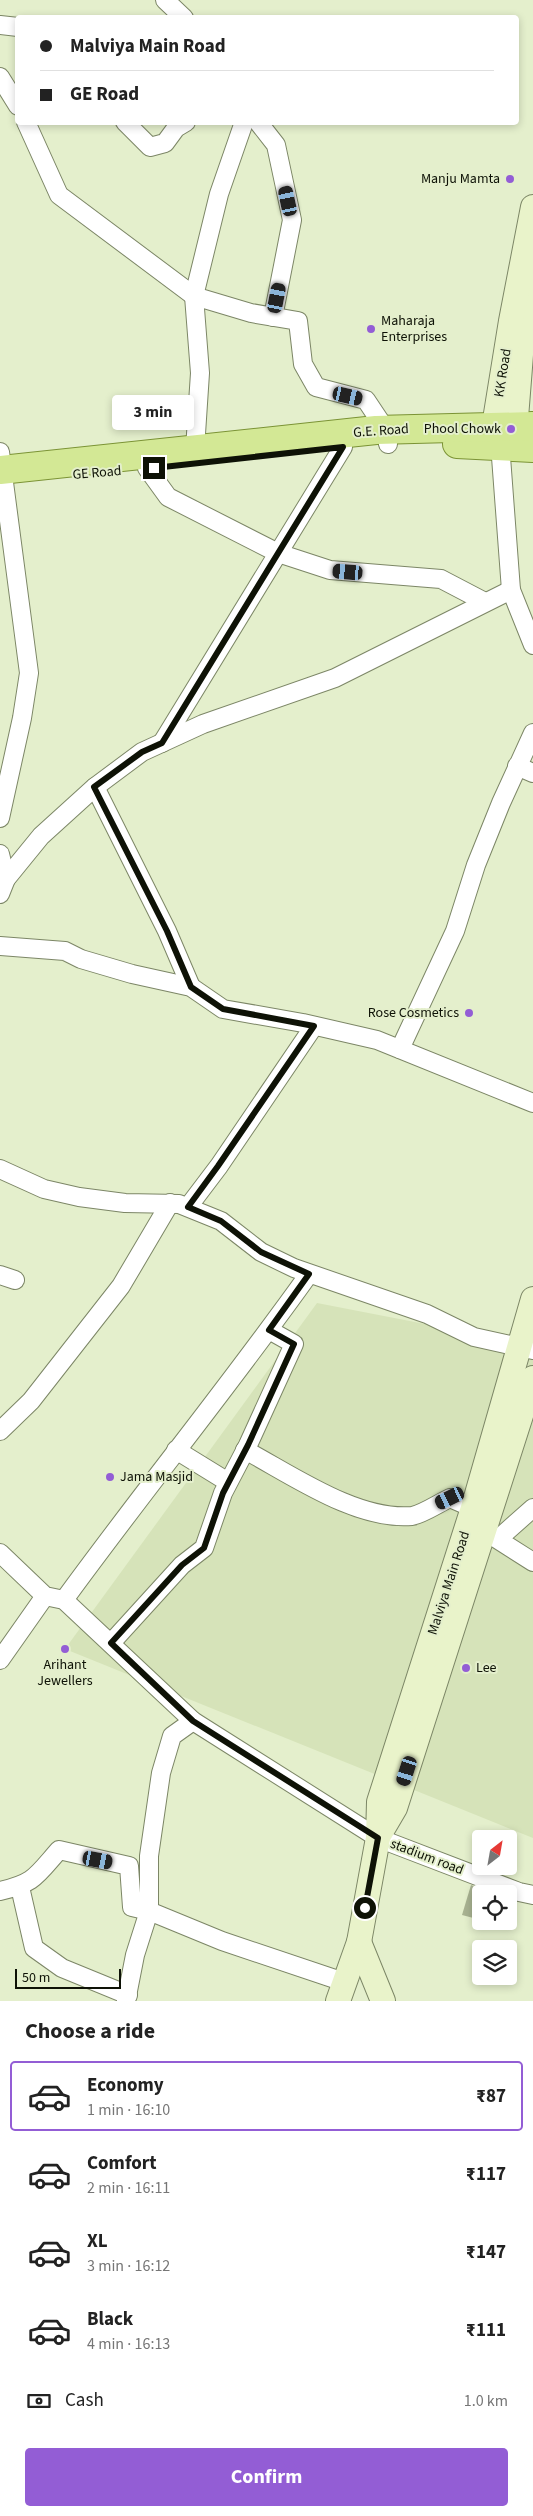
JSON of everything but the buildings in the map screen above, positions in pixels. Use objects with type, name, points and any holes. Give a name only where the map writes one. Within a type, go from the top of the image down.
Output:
[{"type":"main road","name":"GE Road","points":[[1,471],[147,468],[343,447],[394,434],[426,442],[514,427]]},
{"type":"main road","name":"G.E. Road","points":[[1,471],[195,450],[394,434]]},
{"type":"street","points":[[165,0],[181,15]]},
{"type":"street","points":[[0,25],[15,27]]},
{"type":"street","points":[[0,77],[15,101]]},
{"type":"street","points":[[27,125],[59,195],[194,296],[251,313],[298,321],[303,364],[316,387],[366,400],[394,434],[422,423],[476,414],[490,402],[514,427],[502,498],[511,590],[533,645]]},
{"type":"street","points":[[129,125],[150,147],[165,143],[176,128],[181,125]]},
{"type":"street","points":[[195,450],[200,373],[194,296],[219,194],[243,125]]},
{"type":"street","points":[[260,125],[276,145],[292,220],[273,317]]},
{"type":"street","name":"KK Road","points":[[514,427],[533,207]]},
{"type":"street","name":"KK Road","points":[[514,427],[525,304],[533,261]]},
{"type":"street","points":[[162,743],[343,447]]},
{"type":"street","points":[[147,468],[168,497],[278,553],[330,570],[441,579],[485,602]]},
{"type":"street","points":[[0,818],[22,718],[29,673],[1,471]]},
{"type":"street","points":[[3,887],[41,836],[94,787],[142,752],[203,724],[335,678],[511,590]]},
{"type":"street","points":[[400,1048],[455,931],[476,865],[525,770],[533,733]]},
{"type":"street","points":[[94,787],[167,931],[191,987]]},
{"type":"street","points":[[0,854],[3,887]]},
{"type":"street","points":[[0,946],[65,951],[81,959],[132,974],[191,987],[223,1009],[377,1040],[533,1103]]},
{"type":"street","points":[[188,1207],[314,1026]]},
{"type":"street","points":[[0,1169],[44,1189],[79,1197],[125,1203],[170,1204],[188,1207],[221,1221],[261,1252],[309,1274],[427,1314],[474,1337],[526,1348]]},
{"type":"street","points":[[0,1431],[31,1401],[121,1286],[170,1204]]},
{"type":"street","points":[[0,1553],[45,1596],[64,1600],[176,1450],[269,1330],[309,1274]]},
{"type":"street","name":"Malviya Main Road","points":[[481,1525],[526,1348],[533,1299]]},
{"type":"street","points":[[111,1643],[182,1565],[204,1548],[228,1482],[245,1450],[294,1344],[269,1330]]},
{"type":"street","name":"Malviya Main Road","points":[[341,1992],[359,1942],[378,1838],[378,1802],[481,1525],[533,1378]]},
{"type":"street","points":[[176,1450],[228,1482]]},
{"type":"street","points":[[245,1450],[331,1496],[366,1511],[413,1516],[450,1498],[481,1525],[533,1562]]},
{"type":"street","points":[[481,1525],[533,1508]]},
{"type":"street","points":[[0,1660],[45,1596]]},
{"type":"street","name":"stadium road","points":[[64,1600],[193,1721],[378,1838],[511,1889],[533,1895]]},
{"type":"street","points":[[20,1886],[34,1948],[62,1968],[127,1998],[135,1955],[149,1911],[149,1856],[161,1773],[172,1736],[193,1721]]},
{"type":"street","points":[[0,1891],[32,1881],[59,1850],[129,1866],[132,1907],[149,1911],[341,1992]]},
{"type":"street","points":[[359,1942],[383,2001]]},
{"type":"shaded area","points":[[317,1303],[533,1345],[533,1838],[518,1832],[518,1830],[513,1830],[65,1649]]},
{"type":"place","name":"Manju Mamta","points":[[510,179]]},
{"type":"place","name":"Maharaja Enterprises","points":[[371,329]]},
{"type":"place","name":"Phool Chowk","points":[[511,429]]},
{"type":"place","name":"Rose Cosmetics","points":[[469,1013]]},
{"type":"place","name":"Jama Masjid","points":[[110,1477]]},
{"type":"place","name":"Arihant Jewellers","points":[[65,1649]]},
{"type":"place","name":"Lee","points":[[466,1668]]},
{"type":"route","points":[[154,468],[343,447],[162,743],[142,752],[94,787],[167,931],[191,987],[223,1009],[314,1026],[188,1207],[221,1221],[261,1252],[309,1274],[269,1330],[294,1344],[248,1445],[223,1493],[204,1548],[182,1565],[111,1643],[193,1721],[378,1838],[365,1908]]}]
